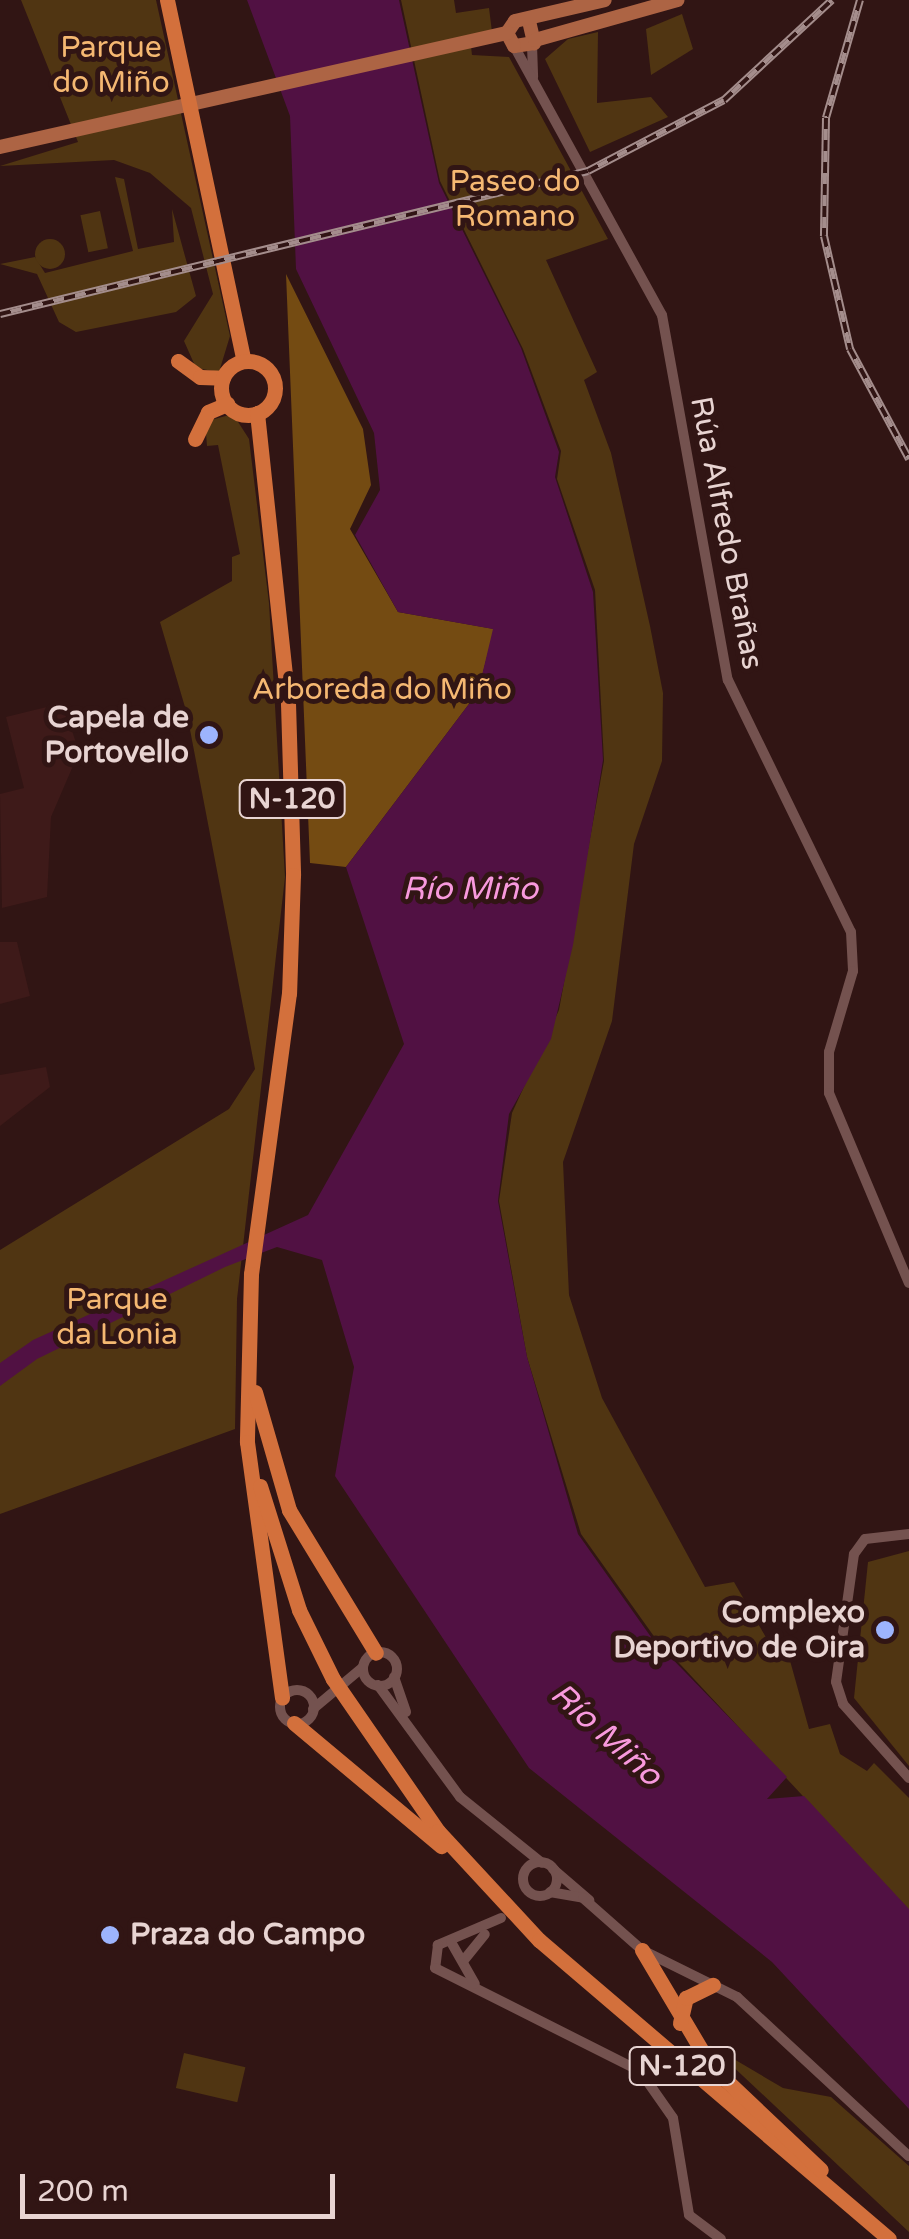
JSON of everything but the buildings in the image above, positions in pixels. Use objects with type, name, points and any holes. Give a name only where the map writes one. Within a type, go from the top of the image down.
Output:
[{"type":"highway","name":"N-120","points":[[167,0],[244,361],[273,377],[270,403],[256,413],[288,703],[293,875],[289,993],[263,1184],[247,1351],[248,1405],[270,1526],[341,1686],[484,1883],[651,2040],[891,2239]]},
{"type":"highway","points":[[178,361],[200,377],[223,378],[244,361]]},
{"type":"highway","points":[[223,378],[227,404]]},
{"type":"highway","points":[[195,438],[208,412],[227,404],[256,413]]},
{"type":"highway","points":[[247,1351],[290,1510],[376,1653]]},
{"type":"highway","points":[[248,1405],[282,1698]]},
{"type":"highway","points":[[294,1723],[484,1883]]},
{"type":"highway","points":[[642,1950],[680,2023],[711,2066],[891,2239]]},
{"type":"highway","points":[[680,2023],[686,1998],[713,1985]]},
{"type":"main road","points":[[510,40],[530,21],[604,0]]},
{"type":"main road","points":[[0,147],[488,42],[534,42],[617,6],[671,0]]},
{"type":"main road","points":[[530,21],[534,42]]},
{"type":"street","name":"Rúa Alfredo Brañas","points":[[510,40],[662,316],[728,680],[851,932],[851,986],[827,1064],[833,1109],[909,1283]]},
{"type":"street","name":"Rúa Alfredo Brañas","points":[[533,78],[534,42]]},
{"type":"street","points":[[909,1534],[865,1539],[854,1554],[842,1638],[844,1704],[909,1778]]},
{"type":"street","points":[[324,1696],[305,1692],[282,1698],[282,1714],[294,1723],[376,1653],[395,1661],[394,1677],[411,1727]]},
{"type":"street","points":[[363,1666],[411,1727],[447,1783],[500,1835],[548,1866],[642,1950],[713,1985],[909,2156]]},
{"type":"street","points":[[341,1686],[374,1684],[394,1677]]},
{"type":"street","points":[[305,1692],[313,1709]]},
{"type":"street","points":[[500,1835],[525,1877],[544,1894],[595,1909]]},
{"type":"street","points":[[518,1902],[525,1877],[548,1866]]},
{"type":"street","points":[[544,1894],[548,1866]]},
{"type":"street","points":[[446,1974],[463,1963],[518,1902],[544,1894]]},
{"type":"street","points":[[501,1918],[450,1942],[432,1958],[446,1974],[622,2059],[653,2084],[673,2118],[688,2215],[720,2239]]},
{"type":"street","points":[[450,1942],[483,1991]]},
{"type":"shaded area","points":[[63,703],[79,752],[51,817],[47,897],[2,908],[0,794],[24,788],[6,717]]},
{"type":"shaded area","points":[[0,942],[17,942],[30,996],[0,1004]]},
{"type":"shaded area","points":[[46,1067],[50,1087],[0,1126],[0,1075]]},
{"type":"green space","name":"Parque do Miño","points":[[21,0],[156,0],[230,336],[219,372],[196,368],[184,341],[213,294],[191,208],[150,173],[114,160],[0,166],[78,142]]},
{"type":"green space","name":"Paseo do Romano","points":[[401,0],[454,0],[456,13],[489,8],[492,32],[470,38],[472,55],[509,57],[608,239],[546,260],[597,372],[584,380],[611,453],[650,626],[663,693],[662,761],[634,844],[612,1021],[563,1162],[569,1295],[602,1398],[705,1587],[734,1582],[771,1646],[789,1657],[809,1729],[830,1724],[840,1754],[867,1771],[874,1763],[909,1798],[909,1910],[653,1635],[581,1534],[527,1357],[499,1201],[512,1113],[559,1010],[604,761],[595,590],[557,479],[561,451],[523,349],[440,181]]},
{"type":"green space","points":[[682,14],[693,49],[651,75],[646,29]]},
{"type":"green space","points":[[598,32],[597,103],[651,97],[668,117],[590,152],[545,59],[568,39]]},
{"type":"green space","points":[[115,177],[124,179],[138,249],[174,242],[172,209],[196,296],[176,312],[76,332],[59,322],[37,274],[0,264],[35,257],[45,273],[133,251]]},
{"type":"green space","points":[[100,211],[108,248],[88,252],[80,215]]},
{"type":"green space","points":[[50,239],[61,243],[65,254],[61,265],[50,269],[39,265],[35,254],[39,243]]},
{"type":"green space","name":"Arboreda do Miño","points":[[286,274],[363,429],[371,485],[350,529],[398,612],[494,629],[478,692],[346,867],[310,863]]},
{"type":"green space","name":"Parque da Lonia","points":[[233,414],[249,439],[269,603],[285,877],[237,1299],[235,1429],[0,1514],[0,1250],[229,1109],[255,1069],[187,714],[160,622],[232,581],[232,557],[240,554],[218,445],[207,446],[206,433],[211,420]]},
{"type":"green space","name":"Complexo Deportivo de Oira","points":[[909,1551],[909,1766],[854,1698],[868,1562]]},
{"type":"green space","points":[[710,2045],[783,2088],[831,2097],[909,2166],[909,2232]]},
{"type":"green space","points":[[184,2053],[245,2067],[237,2102],[176,2088]]},
{"type":"water","name":"Río Miño","points":[[247,0],[399,0],[439,183],[521,348],[559,452],[555,477],[593,592],[603,760],[573,945],[551,1039],[509,1114],[498,1201],[527,1357],[578,1534],[651,1637],[787,1777],[767,1799],[804,1796],[909,1909],[909,2109],[772,1962],[529,1768],[335,1476],[354,1367],[322,1260],[277,1247],[225,1267],[37,1359],[0,1386],[0,1363],[33,1340],[308,1215],[404,1044],[346,867],[478,692],[493,629],[398,612],[355,535],[380,490],[374,433],[296,269],[290,116]]},
{"type":"railway","points":[[0,314],[588,171],[724,100],[832,0]]},
{"type":"railway","points":[[860,0],[826,118],[824,236],[850,349],[909,459]]},
{"type":"place","name":"Capela de Portovello","points":[[209,735]]},
{"type":"place","name":"Complexo Deportivo de Oira","points":[[885,1630]]},
{"type":"place","name":"Praza do Campo","points":[[110,1935]]}]
